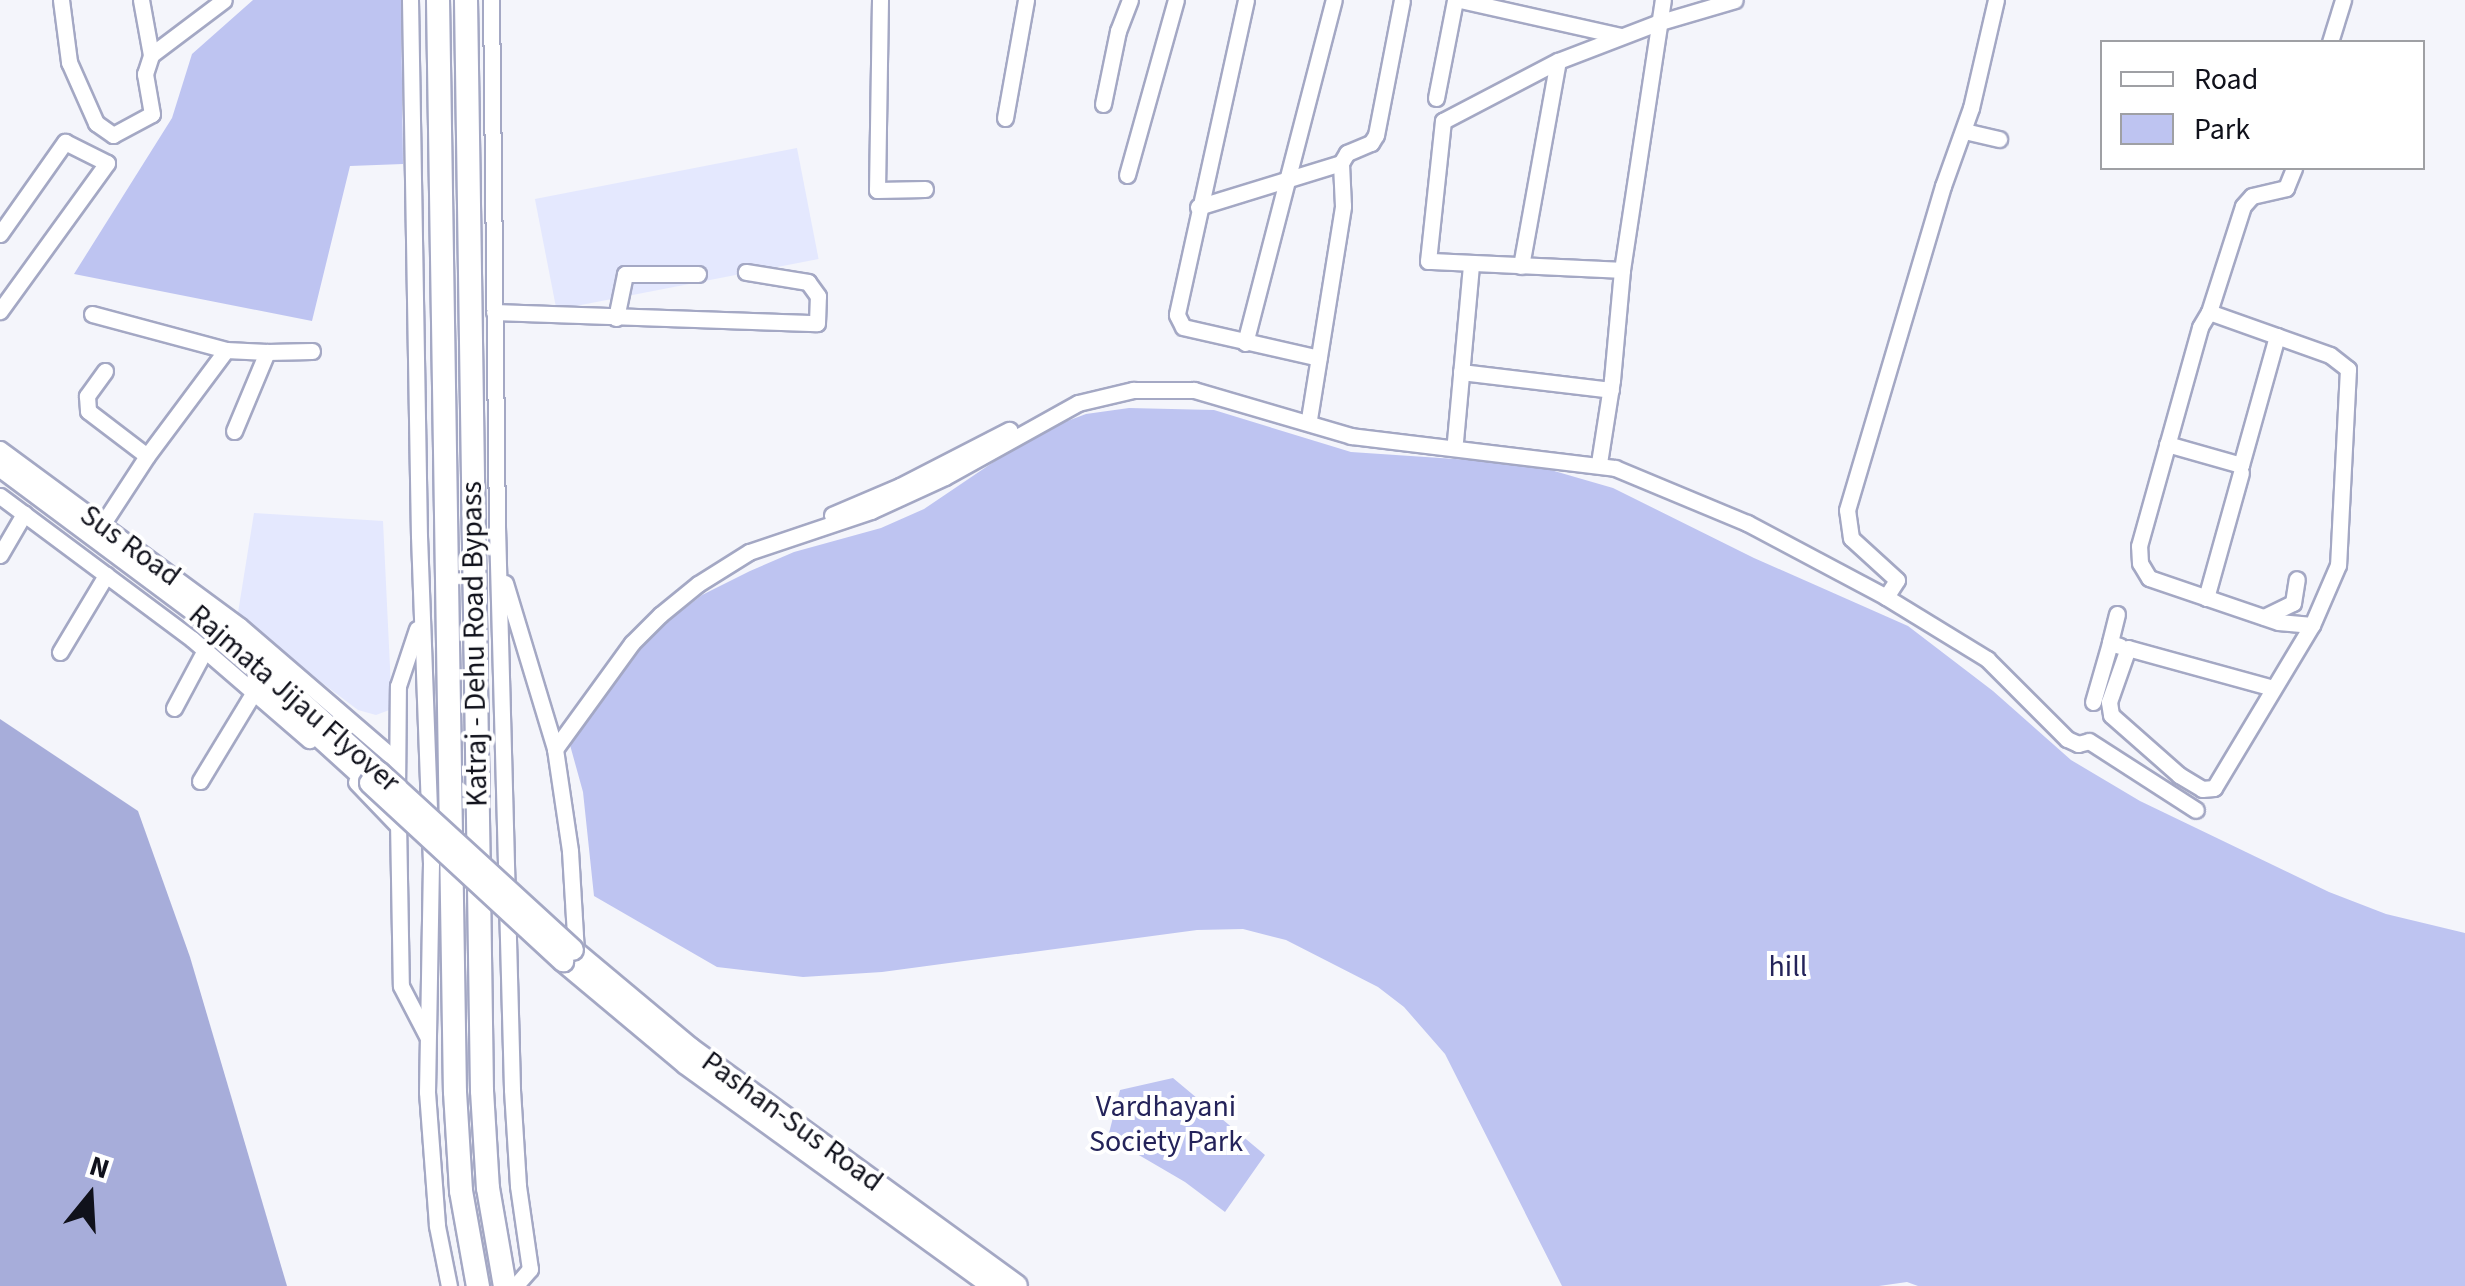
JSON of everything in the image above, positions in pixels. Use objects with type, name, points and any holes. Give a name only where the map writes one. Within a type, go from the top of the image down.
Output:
[{"type":"highway","name":"Katraj - Dehu Road Bypass","points":[[438,0],[454,1092],[460,1191],[478,1286]]},
{"type":"highway","name":"Katraj - Dehu Road Bypass","points":[[466,0],[482,1107],[488,1188],[506,1286]]},
{"type":"highway","points":[[473,526],[498,527]]},
{"type":"highway","points":[[422,606],[446,596]]},
{"type":"main road","name":"Rajmata Jijau Flyover","points":[[0,466],[231,638],[570,955]]},
{"type":"main road","name":"Rajmata Jijau Flyover","points":[[0,481],[229,654],[375,774]]},
{"type":"main road","name":"Pashan-Sus Road","points":[[570,955],[686,1064],[993,1286]]},
{"type":"main road","name":"Pashan-Sus Road","points":[[570,955],[690,1048],[1018,1286]]},
{"type":"street","points":[[61,0],[69,62],[96,123],[113,135],[152,114],[145,74],[151,55],[141,0]]},
{"type":"street","points":[[151,55],[224,0]]},
{"type":"street","points":[[410,0],[430,863],[428,1038],[434,1193],[449,1286]]},
{"type":"street","points":[[491,0],[498,527],[514,1138],[530,1270],[515,1286]]},
{"type":"street","points":[[880,0],[878,190],[925,189]]},
{"type":"street","points":[[1005,118],[1026,0]]},
{"type":"street","points":[[1104,104],[1118,31],[1130,0]]},
{"type":"street","points":[[1127,175],[1176,0]]},
{"type":"street","points":[[1246,0],[1177,315],[1184,327],[1319,358]]},
{"type":"street","points":[[1245,343],[1334,0]]},
{"type":"street","points":[[1309,419],[1343,206],[1341,163],[1347,153],[1371,144],[1376,135],[1402,0]]},
{"type":"street","points":[[1436,98],[1458,0],[1621,36]]},
{"type":"street","points":[[1596,463],[1611,390],[1622,270],[1656,23],[1663,0]]},
{"type":"street","points":[[1622,270],[1428,261],[1443,121],[1450,113],[1558,62],[1656,23],[1735,0]]},
{"type":"street","points":[[1886,597],[1896,580],[1851,538],[1847,510],[1943,186],[1964,130],[1996,0]]},
{"type":"street","points":[[2331,40],[2342,0]]},
{"type":"street","points":[[1521,266],[1558,62]]},
{"type":"street","points":[[1964,130],[1999,139]]},
{"type":"street","points":[[0,234],[65,142],[107,163],[0,312]]},
{"type":"street","points":[[1198,208],[1341,163]]},
{"type":"street","points":[[2293,170],[2286,188],[2252,196],[2243,206],[2209,312],[2200,326],[2139,546],[2140,562],[2149,578],[2264,617],[2312,624]]},
{"type":"street","points":[[1455,441],[1471,264]]},
{"type":"street","points":[[494,312],[817,323],[818,296],[808,282],[746,272]]},
{"type":"street","points":[[616,318],[625,274],[698,274]]},
{"type":"street","points":[[2128,648],[2109,702],[2111,715],[2179,775],[2202,790],[2214,788],[2312,624],[2338,565],[2348,369],[2330,355],[2209,312]]},
{"type":"street","points":[[92,314],[226,350],[312,351]]},
{"type":"street","points":[[2167,444],[2241,465],[2277,336]]},
{"type":"street","points":[[102,526],[147,456],[226,350]]},
{"type":"street","points":[[234,431],[267,352]]},
{"type":"street","points":[[105,371],[87,396],[88,411],[147,456]]},
{"type":"street","points":[[1461,372],[1611,390]]},
{"type":"street","points":[[810,532],[824,518],[900,486],[1074,396],[1106,386],[1139,382],[1204,386],[1345,429],[1589,456],[1596,463]]},
{"type":"street","points":[[556,749],[632,644],[660,615],[698,584],[749,552],[810,532],[945,477],[1060,410],[1133,390],[1194,390],[1351,436],[1596,463],[1747,523],[1886,597],[1987,660],[2067,739],[2078,744],[2089,741],[2196,810]]},
{"type":"street","name":"Sus Road","points":[[0,449],[240,626],[375,774]]},
{"type":"street","points":[[2206,598],[2240,474]]},
{"type":"street","name":"Sus Road","points":[[0,496],[205,650],[254,692],[375,774]]},
{"type":"street","points":[[0,555],[24,514]]},
{"type":"street","points":[[500,570],[556,749],[575,921],[570,955]]},
{"type":"street","points":[[60,652],[106,575]]},
{"type":"street","points":[[2264,617],[2293,604],[2297,579]]},
{"type":"street","points":[[422,606],[375,774],[398,826],[401,986],[428,1038]]},
{"type":"street","points":[[2092,702],[2117,614]]},
{"type":"street","points":[[2110,643],[2272,688]]},
{"type":"street","points":[[174,708],[205,650]]},
{"type":"street","points":[[200,781],[254,692]]},
{"type":"street","points":[[375,774],[398,826]]},
{"type":"shaded area","points":[[797,148],[819,259],[556,310],[535,199]]},
{"type":"shaded area","points":[[254,513],[383,521],[392,709],[376,715],[358,710],[237,619]]},
{"type":"shaded area","points":[[0,719],[138,811],[190,957],[287,1286],[0,1286]]},
{"type":"green space","points":[[253,0],[401,0],[403,164],[350,166],[312,321],[74,274],[172,118],[192,54]]},
{"type":"green space","name":"hill","points":[[1129,408],[1214,410],[1351,452],[1530,464],[1613,488],[1754,558],[1908,626],[1993,691],[2071,760],[2140,801],[2329,892],[2386,914],[2465,933],[2465,1286],[1918,1286],[1907,1282],[1879,1286],[1562,1286],[1445,1054],[1404,1007],[1378,987],[1286,940],[1243,929],[1197,930],[882,972],[803,977],[717,967],[594,896],[583,792],[570,745],[648,637],[702,595],[750,571],[794,552],[881,528],[924,509],[1038,432],[1086,414]]},
{"type":"green space","name":"Vardhayani Society Park","points":[[1173,1078],[1265,1155],[1225,1212],[1185,1182],[1108,1137],[1120,1090]]}]
